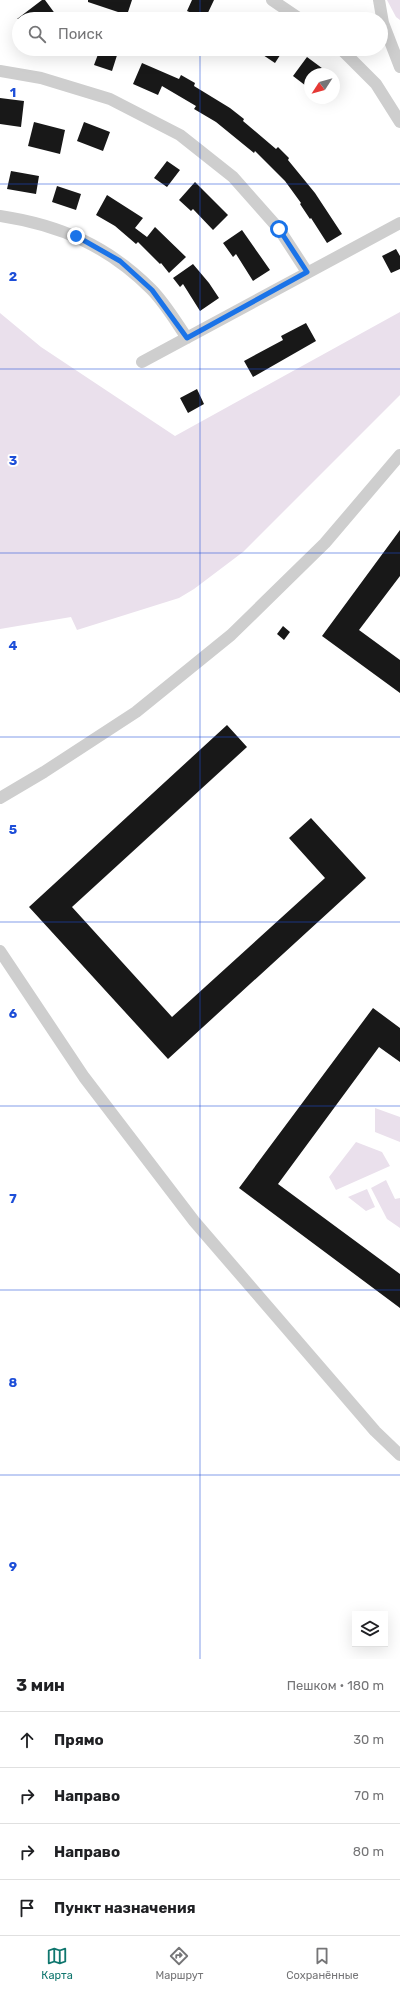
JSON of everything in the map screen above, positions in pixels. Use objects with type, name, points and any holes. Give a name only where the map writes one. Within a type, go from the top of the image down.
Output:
[{"type":"street","points":[[272,0],[290,12]]},
{"type":"street","points":[[379,0],[381,12]]},
{"type":"street","points":[[388,36],[400,67]]},
{"type":"street","points":[[348,56],[376,84],[400,122]]},
{"type":"street","points":[[0,71],[41,78],[110,99],[180,136],[233,177],[279,229],[307,272]]},
{"type":"street","points":[[0,216],[31,221],[76,236],[120,261],[152,290],[187,338]]},
{"type":"street","points":[[142,362],[400,223]]},
{"type":"street","points":[[0,798],[44,772],[136,712],[231,635],[325,543],[400,455]]},
{"type":"street","points":[[0,951],[84,1077],[194,1221],[375,1431],[400,1455]]},
{"type":"shaded area","points":[[387,0],[400,0],[400,20],[396,17]]},
{"type":"shaded area","points":[[400,312],[400,395],[243,552],[194,589],[179,598],[77,630],[71,617],[0,629],[0,313],[41,347],[175,436]]},
{"type":"shaded area","points":[[375,1108],[400,1117],[400,1142],[375,1132]]},
{"type":"shaded area","points":[[356,1142],[382,1152],[390,1166],[336,1190],[329,1177]]},
{"type":"shaded area","points":[[386,1180],[395,1199],[400,1198],[400,1228],[387,1219],[371,1188]]},
{"type":"shaded area","points":[[367,1189],[375,1207],[366,1211],[348,1197]]},
{"type":"building","points":[[42,0],[45,0],[54,12],[26,12]]},
{"type":"building","points":[[88,0],[132,0],[128,12],[118,12],[88,2]]},
{"type":"building","points":[[192,0],[214,0],[208,12],[187,11]]},
{"type":"building","points":[[97,56],[117,56],[112,71],[94,65]]},
{"type":"building","points":[[264,56],[280,56],[275,63]]},
{"type":"building","points":[[307,57],[322,68],[304,68],[304,84],[293,76]]},
{"type":"building","points":[[142,63],[179,79],[181,75],[195,83],[194,86],[230,108],[276,149],[278,147],[289,158],[288,160],[315,193],[342,234],[327,243],[285,181],[255,151],[254,153],[216,122],[194,109],[196,106],[162,86],[158,95],[133,84]]},
{"type":"building","points":[[0,98],[24,101],[21,127],[0,124]]},
{"type":"building","points":[[34,122],[65,130],[60,154],[28,146]]},
{"type":"building","points":[[84,122],[110,132],[103,151],[77,141]]},
{"type":"building","points":[[167,161],[180,170],[167,187],[154,178]]},
{"type":"building","points":[[11,171],[39,176],[36,194],[7,189]]},
{"type":"building","points":[[195,182],[228,215],[213,230],[193,209],[191,211],[179,200]]},
{"type":"building","points":[[57,186],[81,194],[76,210],[52,202]]},
{"type":"building","points":[[107,195],[143,218],[135,228],[147,237],[155,227],[186,257],[169,273],[161,263],[160,264],[138,242],[136,244],[115,226],[96,215]]},
{"type":"building","points":[[242,230],[270,270],[253,281],[236,254],[233,257],[223,243]]},
{"type":"building","points":[[396,249],[400,256],[400,269],[391,273],[382,256]]},
{"type":"building","points":[[193,264],[219,298],[200,311],[183,284],[180,287],[173,278]]},
{"type":"building","points":[[306,323],[316,341],[253,377],[244,361],[283,340],[281,336]]},
{"type":"building","points":[[197,389],[204,404],[188,413],[180,398]]},
{"type":"building","points":[[400,530],[400,576],[359,630],[400,660],[400,693],[322,636]]},
{"type":"building","points":[[283,626],[290,632],[284,640],[277,634]]},
{"type":"building","points":[[227,725],[247,747],[72,907],[172,1017],[325,878],[289,838],[311,818],[366,878],[168,1059],[29,907]]},
{"type":"building","points":[[373,1008],[400,1028],[400,1062],[379,1047],[278,1184],[400,1274],[400,1308],[239,1188]]},
{"type":"route","points":[[76,236],[120,261],[152,290],[187,338],[307,272],[279,229]]}]
